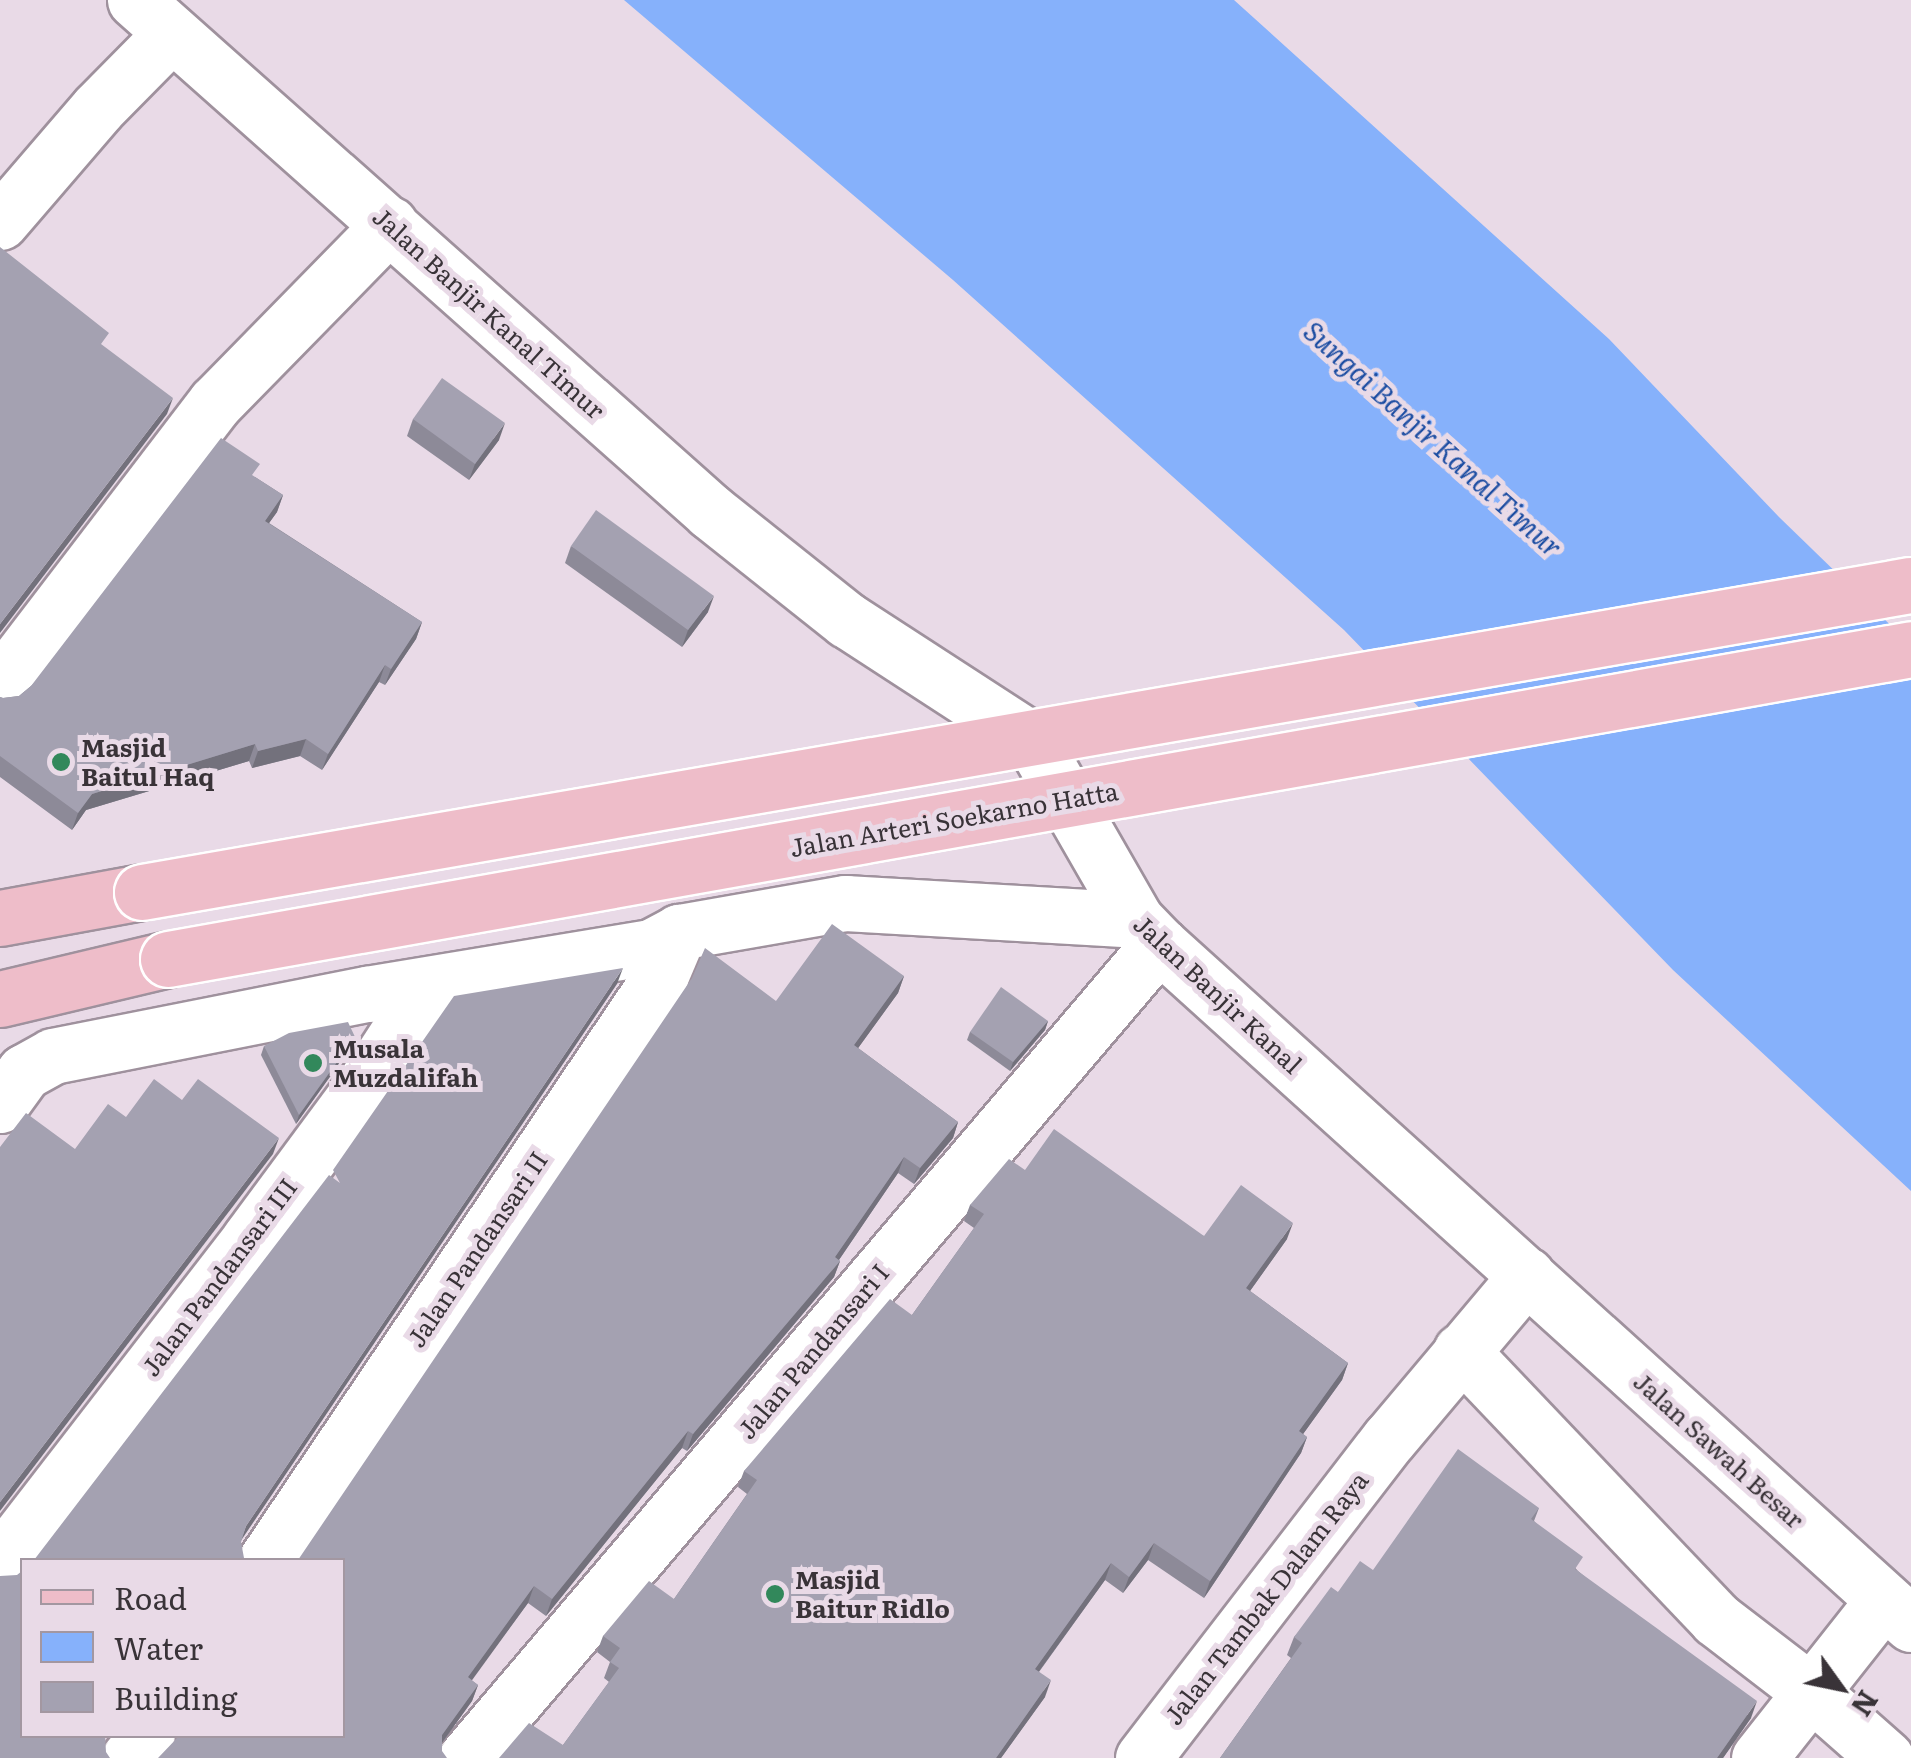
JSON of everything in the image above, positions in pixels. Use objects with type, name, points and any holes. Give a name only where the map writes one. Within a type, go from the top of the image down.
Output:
[{"type":"main road","points":[[0,918],[1911,584]]},
{"type":"main road","name":"Jalan Arteri Soekarno Hatta","points":[[0,999],[168,959],[1911,649]]},
{"type":"street","points":[[5,216],[98,108],[153,17]]},
{"type":"street","name":"Jalan Banjir Kanal Timur","points":[[153,17],[711,512],[848,620]]},
{"type":"street","points":[[0,684],[215,402],[390,224]]},
{"type":"street","name":"Jalan Banjir Kanal","points":[[848,620],[1032,741],[1147,932],[1528,1275]]},
{"type":"street","points":[[9,1092],[53,1056],[651,946],[679,932],[845,903],[1147,932]]},
{"type":"street","name":"Jalan Pandansari II","points":[[267,1558],[660,977],[679,932]]},
{"type":"street","name":"Jalan Pandansari I","points":[[466,1758],[1147,932]]},
{"type":"street","name":"Jalan Pandansari III","points":[[0,1562],[250,1238],[369,1077],[428,986]]},
{"type":"street","name":"Jalan Tambak Dalam Raya","points":[[1143,1758],[1389,1439],[1528,1275]]},
{"type":"street","name":"Jalan Sawah Besar","points":[[1528,1275],[1898,1612]]},
{"type":"street","points":[[1454,1359],[1716,1619],[1783,1726],[1886,1758]]},
{"type":"street","points":[[1783,1726],[1898,1612]]},
{"type":"street","points":[[129,1758],[145,1738]]},
{"type":"water","name":"Sungai Banjir Kanal Timur","points":[[624,0],[1234,0],[1609,339],[1779,517],[1911,645],[1911,1191],[1673,970],[1344,630],[953,280]]},
{"type":"building","points":[[0,247],[109,333],[101,344],[173,398],[0,624]]},
{"type":"building","points":[[442,378],[505,423],[475,464],[413,419]]},
{"type":"building","points":[[221,438],[260,464],[252,475],[283,495],[265,521],[422,622],[391,669],[385,665],[328,754],[306,739],[258,751],[255,744],[92,794],[78,813],[0,756],[0,697],[19,696],[31,686]]},
{"type":"building","points":[[596,510],[714,596],[688,630],[571,546]]},
{"type":"building","points":[[832,924],[904,976],[854,1045],[958,1122],[920,1168],[904,1157],[835,1257],[840,1261],[693,1434],[688,1431],[552,1599],[534,1586],[468,1677],[478,1685],[442,1735],[442,1751],[447,1758],[158,1758],[177,1738],[345,1738],[345,1558],[299,1558],[692,978],[705,948],[776,1001]]},
{"type":"building","points":[[623,968],[246,1526],[241,1542],[244,1558],[36,1558],[329,1175],[340,1183],[333,1170],[454,996]]},
{"type":"building","points":[[1001,987],[1048,1021],[1013,1062],[970,1032]]},
{"type":"building","name":"Musala Muzdalifah","points":[[348,1022],[355,1037],[299,1115],[264,1046],[289,1033]]},
{"type":"building","points":[[154,1079],[182,1100],[198,1079],[279,1138],[0,1502],[0,1147],[26,1113],[75,1149],[108,1104],[126,1117]]},
{"type":"building","points":[[1054,1129],[1204,1236],[1241,1185],[1293,1223],[1246,1288],[1348,1363],[1299,1431],[1307,1437],[1210,1581],[1154,1543],[1129,1577],[1111,1563],[1035,1669],[1051,1680],[996,1758],[499,1758],[529,1723],[563,1745],[619,1668],[610,1662],[620,1648],[603,1636],[649,1581],[674,1599],[757,1480],[744,1471],[890,1299],[912,1315],[984,1214],[970,1205],[1009,1159],[1025,1170]]},
{"type":"building","points":[[1458,1449],[1539,1508],[1531,1519],[1583,1557],[1575,1569],[1757,1701],[1717,1758],[1220,1758],[1302,1643],[1294,1637],[1331,1587],[1338,1592],[1360,1561],[1373,1570]]},
{"type":"building","points":[[20,1573],[20,1738],[105,1738],[110,1758],[0,1758],[0,1576]]},
{"type":"place","name":"Masjid Baitul Haq","points":[[61,762]]},
{"type":"place","name":"Musala Muzdalifah","points":[[313,1063]]},
{"type":"place","name":"Masjid Baitur Ridlo","points":[[775,1594]]}]
